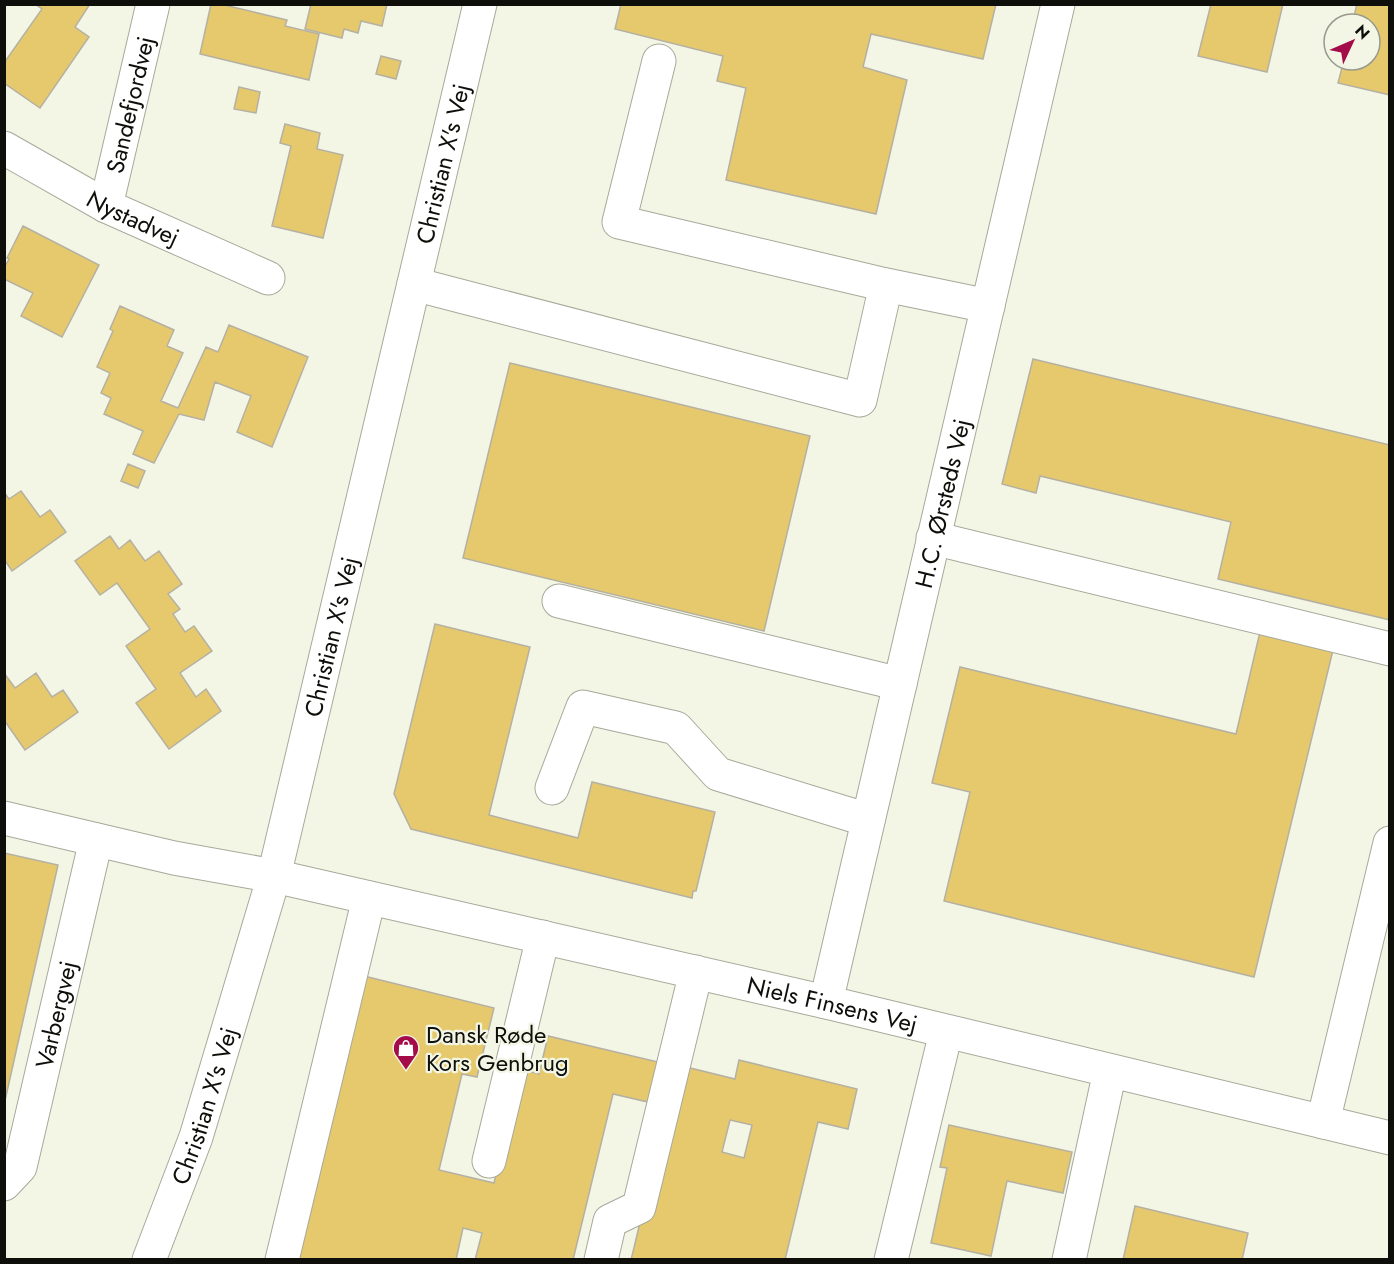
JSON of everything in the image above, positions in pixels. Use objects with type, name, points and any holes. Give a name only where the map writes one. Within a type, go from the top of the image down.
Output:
[{"type":"street","name":"Sandefjordvej","points":[[106,206],[153,4]]},
{"type":"street","name":"Christian X's Vej","points":[[149,1260],[196,1137],[274,876],[480,4]]},
{"type":"street","name":"H.C. Ørsteds Vej","points":[[826,1002],[1058,4]]},
{"type":"street","points":[[659,61],[620,222],[886,285],[988,306]]},
{"type":"street","name":"Nystadvej","points":[[4,148],[106,206],[268,278]]},
{"type":"street","points":[[414,284],[860,400],[886,285]]},
{"type":"street","points":[[933,538],[1389,649]]},
{"type":"street","points":[[560,601],[900,684]]},
{"type":"street","points":[[552,788],[583,707],[676,728],[718,774],[868,820]]},
{"type":"street","points":[[4,818],[174,858],[274,876]]},
{"type":"street","name":"Varbergvej","points":[[4,1184],[20,1167],[96,840]]},
{"type":"street","points":[[1323,1122],[1389,843]]},
{"type":"street","name":"Niels Finsens Vej","points":[[274,876],[826,1002],[1389,1138]]},
{"type":"street","points":[[282,1260],[369,898]]},
{"type":"street","points":[[489,1161],[543,938]]},
{"type":"street","points":[[601,1260],[610,1221],[639,1207],[696,972]]},
{"type":"street","points":[[891,1260],[946,1032]]},
{"type":"street","points":[[1069,1260],[1110,1071]]},
{"type":"building","points":[[35,4],[90,4],[75,27],[89,37],[40,108],[4,83],[4,63],[42,9]]},
{"type":"building","points":[[211,4],[220,4],[287,20],[285,26],[319,34],[309,80],[200,54]]},
{"type":"building","points":[[311,4],[387,4],[382,26],[361,21],[358,33],[344,29],[342,38],[305,29]]},
{"type":"building","points":[[621,4],[996,4],[983,59],[871,34],[863,67],[907,80],[876,214],[726,180],[746,88],[717,81],[723,56],[615,29]]},
{"type":"building","points":[[1211,4],[1283,4],[1267,72],[1198,56]]},
{"type":"building","points":[[1357,4],[1390,4],[1390,95],[1338,83],[1341,72],[1382,72],[1382,12],[1355,12]]},
{"type":"building","points":[[381,56],[401,61],[396,79],[376,74]]},
{"type":"building","points":[[239,87],[260,92],[256,113],[234,109]]},
{"type":"building","points":[[285,124],[320,133],[317,149],[343,155],[323,238],[272,226],[291,146],[280,143]]},
{"type":"building","points":[[23,226],[99,265],[62,337],[21,316],[33,293],[4,279],[4,268],[9,259],[7,258]]},
{"type":"building","points":[[120,306],[174,330],[167,346],[183,353],[161,401],[178,408],[206,347],[218,352],[229,325],[308,357],[272,447],[237,432],[251,396],[215,382],[204,420],[179,414],[154,463],[133,454],[143,431],[104,414],[111,398],[101,393],[110,373],[97,367],[113,331],[110,329]]},
{"type":"building","points":[[1033,359],[1390,445],[1390,620],[1218,579],[1231,522],[1040,476],[1036,493],[1002,484]]},
{"type":"building","points":[[510,363],[810,436],[764,631],[463,558]]},
{"type":"building","points":[[128,464],[145,471],[138,488],[121,481]]},
{"type":"building","points":[[21,491],[40,517],[50,510],[66,532],[12,571],[4,559],[4,492],[9,499]]},
{"type":"building","points":[[110,536],[119,549],[130,540],[145,561],[159,551],[182,584],[168,594],[180,609],[173,614],[185,632],[194,626],[212,651],[180,673],[196,697],[206,689],[221,711],[169,749],[136,703],[156,689],[126,646],[150,629],[117,583],[100,595],[75,561]]},
{"type":"building","points":[[435,624],[530,647],[489,815],[578,838],[592,782],[715,812],[696,891],[693,891],[692,898],[411,829],[394,794]]},
{"type":"building","points":[[1260,632],[1333,650],[1254,977],[944,901],[970,792],[932,783],[960,667],[1236,734]]},
{"type":"building","points":[[4,673],[15,688],[36,673],[52,697],[63,690],[78,712],[25,750],[4,720]]},
{"type":"building","points":[[4,853],[58,865],[4,1105]]},
{"type":"building","points":[[364,976],[494,1008],[477,1077],[462,1074],[439,1170],[494,1183],[521,1069],[539,1074],[548,1036],[658,1062],[648,1102],[613,1094],[573,1260],[475,1260],[482,1233],[463,1228],[456,1260],[296,1260]]},
{"type":"building","points":[[739,1060],[857,1089],[848,1129],[818,1122],[785,1260],[631,1260],[678,1065],[735,1079]],"holes":[[[730,1120],[752,1125],[744,1158],[722,1152]]]},
{"type":"building","points":[[949,1125],[1072,1152],[1063,1193],[1007,1181],[991,1256],[931,1243],[947,1168],[940,1167]]},
{"type":"building","points":[[1135,1206],[1248,1233],[1242,1260],[1123,1260]]},
{"type":"place","name":"Dansk Røde Kors Genbrug","points":[[406,1071]]}]
